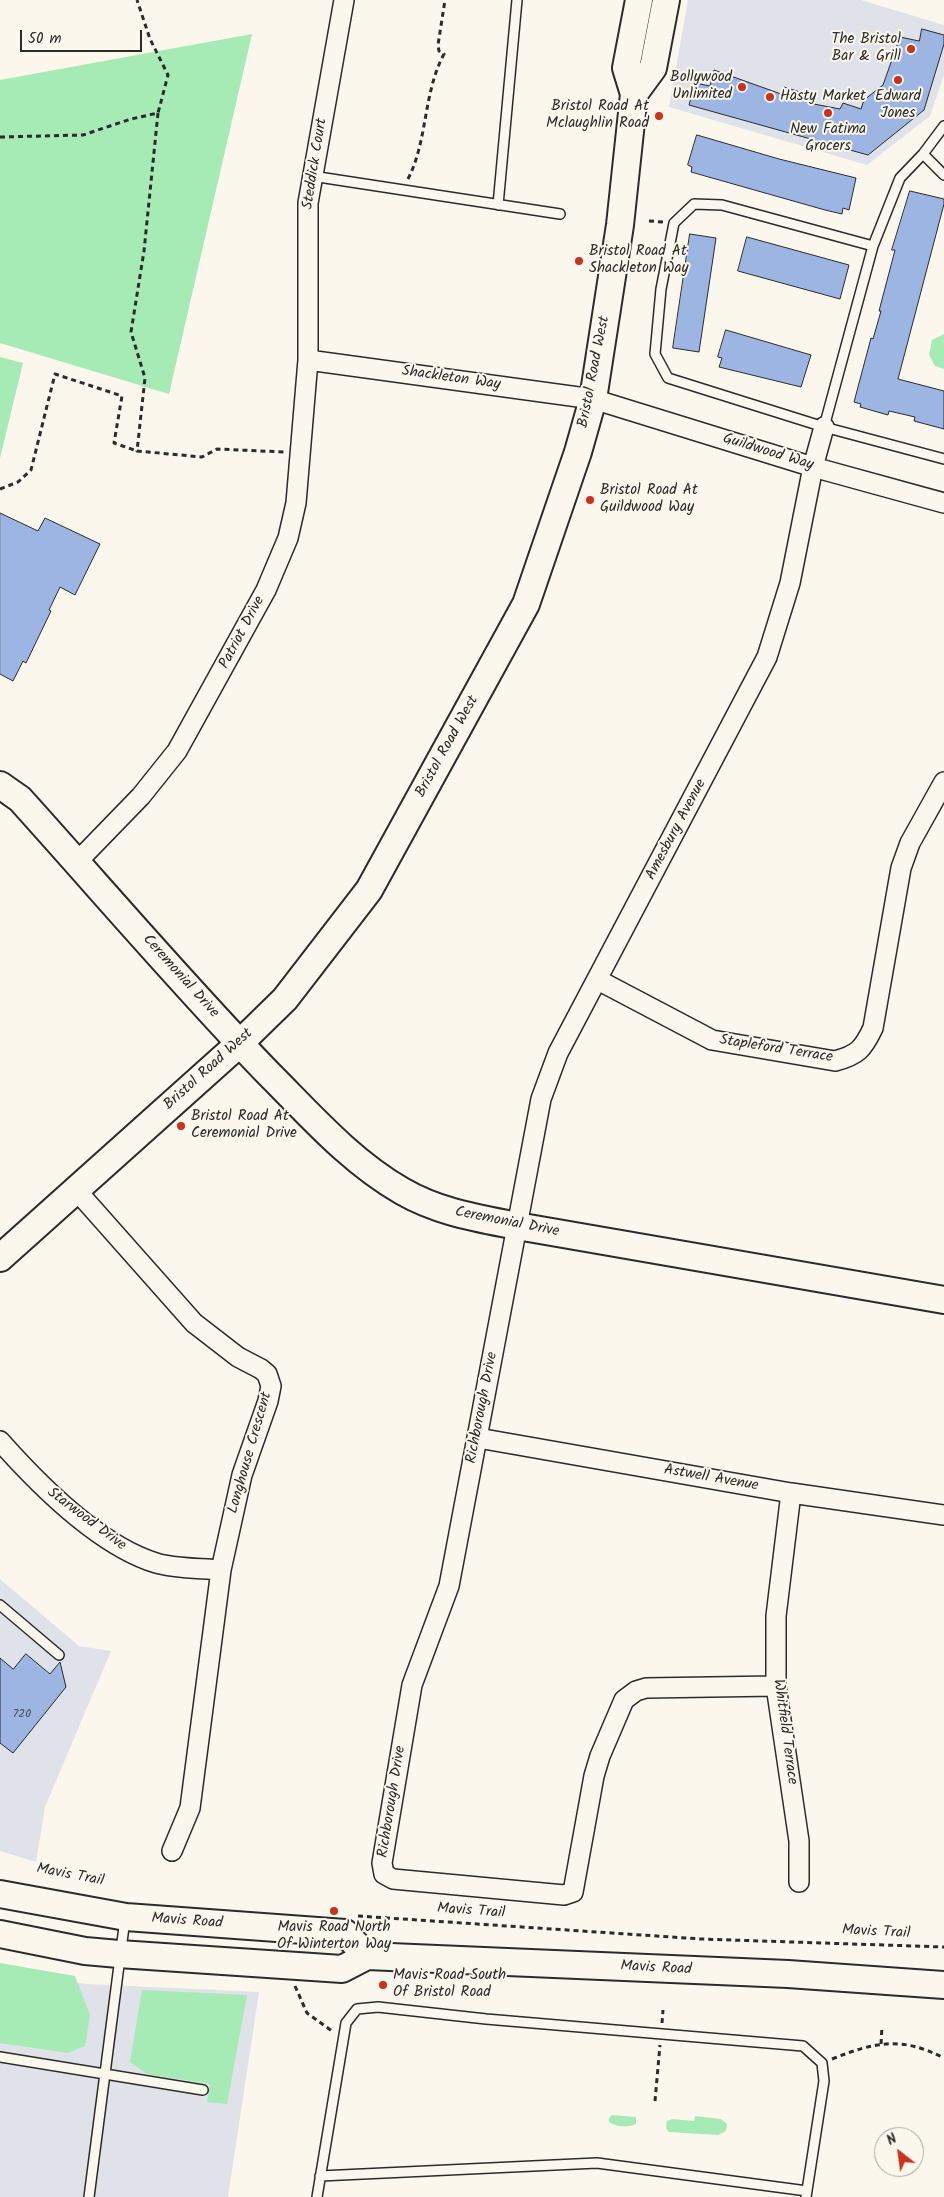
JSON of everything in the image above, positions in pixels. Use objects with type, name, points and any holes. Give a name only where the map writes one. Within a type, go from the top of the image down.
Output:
[{"type":"street","name":"Steddick Court","points":[[308,360],[308,203],[344,0]]},
{"type":"street","name":"Bristol Road West","points":[[0,1258],[240,1043],[285,999],[369,890],[526,604],[578,452],[593,399],[620,225],[634,94],[626,68],[639,0]]},
{"type":"street","points":[[634,94],[653,68],[666,0]]},
{"type":"street","name":"Shackleton Way","points":[[308,360],[593,399]]},
{"type":"street","name":"Patriot Drive","points":[[77,862],[141,796],[177,751],[266,590],[288,538],[296,503],[302,453],[308,360]]},
{"type":"street","name":"Guildwood Way","points":[[593,399],[812,467],[944,503]]},
{"type":"street","name":"Amesbury Avenue","points":[[517,1226],[541,1099],[558,1053],[767,657],[790,583],[812,467],[824,427]]},
{"type":"street","name":"Stapleford Terrace","points":[[598,980],[712,1040],[835,1060],[853,1056],[865,1044],[873,1028],[901,868],[910,843],[944,782]]},
{"type":"street","name":"Ceremonial Drive","points":[[0,785],[20,799],[240,1043],[336,1143],[364,1167],[403,1192],[451,1213],[944,1300]]},
{"type":"street","name":"Longhouse Crescent","points":[[77,1191],[194,1323],[238,1357],[267,1374],[271,1386],[268,1401],[242,1475],[221,1570],[190,1808],[172,1851]]},
{"type":"street","name":"Richborough Drive","points":[[517,1226],[449,1586],[412,1684],[382,1863],[384,1874],[393,1879],[564,1895],[573,1892],[594,1776],[600,1756],[624,1700],[636,1691],[646,1688],[776,1686]]},
{"type":"street","name":"Astwell Avenue","points":[[478,1438],[791,1493],[944,1515]]},
{"type":"street","name":"Starwood Drive","points":[[0,1441],[48,1493],[128,1552],[157,1564],[221,1570]]},
{"type":"street","name":"Whitfield Terrace","points":[[791,1493],[776,1616],[776,1686],[799,1841],[799,1882]]},
{"type":"street","name":"Mavis Road","points":[[0,1894],[126,1917],[344,1933],[367,1956]]},
{"type":"street","name":"Mavis Road","points":[[0,1934],[86,1950],[119,1954],[342,1969],[367,1956],[778,1974],[944,1985]]},
{"type":"lane","points":[[498,205],[517,0]]},
{"type":"lane","points":[[824,427],[873,246],[900,178],[923,154],[944,126]]},
{"type":"lane","points":[[923,154],[944,175]]},
{"type":"lane","points":[[312,176],[560,214]]},
{"type":"lane","points":[[873,246],[722,205],[694,204],[674,223],[661,289],[655,354],[668,378],[824,427],[944,459]]},
{"type":"lane","points":[[0,1605],[59,1655]]},
{"type":"lane","points":[[89,2197],[106,2076],[119,1954],[126,1917]]},
{"type":"lane","points":[[317,2197],[320,2176],[346,2023],[357,2009],[378,2007],[486,2019],[802,2046],[822,2063],[824,2081],[806,2194],[597,2163],[320,2176]]},
{"type":"lane","points":[[0,2058],[203,2090]]},
{"type":"path","points":[[137,0],[150,39],[168,75],[158,113],[144,251],[131,332],[145,378],[137,451]]},
{"type":"path","points":[[403,189],[416,164],[434,76],[444,54],[439,50],[438,45],[445,0]]},
{"type":"path","points":[[0,137],[83,135],[131,119],[158,113]]},
{"type":"path","points":[[0,489],[18,482],[31,470],[55,374],[122,396],[114,443],[137,451],[202,457],[218,449],[302,453]]},
{"type":"path","name":"Mavis Trail","points":[[351,1916],[701,1939],[944,1947]]},
{"type":"path","points":[[293,1983],[307,2013],[343,2039]]},
{"type":"path","points":[[654,2101],[662,2010]]},
{"type":"path","points":[[881,2044],[882,2026]]},
{"type":"path","points":[[822,2063],[857,2049],[892,2042],[922,2047],[944,2058]]},
{"type":"shaded area","points":[[688,0],[861,0],[944,25],[944,75],[930,116],[867,165],[669,107]]},
{"type":"shaded area","points":[[0,1579],[79,1646],[111,1651],[45,1807],[36,1862],[0,1851]]},
{"type":"shaded area","points":[[0,1973],[88,1984],[259,1992],[228,2197],[0,2197]]},
{"type":"green space","points":[[252,34],[169,394],[0,343],[0,80]]},
{"type":"green space","points":[[944,334],[944,369],[935,366],[929,355],[932,340]]},
{"type":"green space","points":[[0,357],[23,363],[0,458]]},
{"type":"green space","points":[[0,1963],[75,1976],[90,2015],[85,2046],[68,2053],[0,2043]]},
{"type":"green space","points":[[142,1990],[247,1995],[227,2104],[207,2102],[210,2084],[147,2074],[130,2062]]},
{"type":"green space","points":[[612,2115],[636,2117],[636,2124],[626,2126],[615,2125],[609,2122],[609,2118]]},
{"type":"green space","points":[[695,2116],[721,2119],[727,2124],[726,2131],[718,2135],[669,2132],[666,2128],[667,2121],[672,2119],[694,2121]]},
{"type":"building","points":[[922,29],[944,35],[944,44],[924,110],[868,155],[689,105],[695,83],[710,86],[714,70],[781,94],[784,87],[816,97],[814,104],[840,109],[843,103],[861,109],[864,100],[883,85],[900,37],[919,41]]},
{"type":"building","points":[[697,135],[779,159],[856,178],[849,210],[843,208],[842,214],[825,210],[691,172],[692,167],[688,165]]},
{"type":"building","points":[[910,191],[944,199],[944,204],[898,379],[944,391],[944,429],[914,421],[915,417],[889,411],[888,415],[860,407],[861,404],[854,402],[871,338],[873,339],[881,311],[879,311],[895,250],[892,250]]},
{"type":"building","points":[[690,234],[716,238],[699,352],[673,348]]},
{"type":"building","points":[[747,237],[849,265],[840,299],[738,271]]},
{"type":"building","points":[[726,330],[811,355],[801,387],[719,367],[722,358],[718,357]]},
{"type":"building","points":[[0,513],[38,531],[45,518],[100,544],[75,595],[60,587],[49,610],[51,611],[26,663],[23,661],[13,681],[0,674]]},
{"type":"building","points":[[26,1654],[50,1674],[60,1662],[66,1687],[13,1753],[0,1743],[0,1658],[13,1669]]},
{"type":"place","name":"The Bristol Bar & Grill","points":[[911,49]]},
{"type":"place","name":"Edward Jones","points":[[898,80]]},
{"type":"place","name":"Bollywood Unlimited","points":[[742,87]]},
{"type":"place","name":"Hasty Market","points":[[770,97]]},
{"type":"place","name":"New Fatima Grocers","points":[[828,113]]},
{"type":"place","name":"Bristol Road At Mclaughlin Road","points":[[659,116]]},
{"type":"place","name":"Bristol Road At Shackleton Way","points":[[579,261]]},
{"type":"place","name":"Bristol Road At Guildwood Way","points":[[590,500]]},
{"type":"place","name":"Bristol Road At Ceremonial Drive","points":[[181,1126]]},
{"type":"place","name":"Mavis Road North Of Winterton Way","points":[[334,1911]]},
{"type":"place","name":"Mavis Road South Of Bristol Road","points":[[383,1985]]}]
